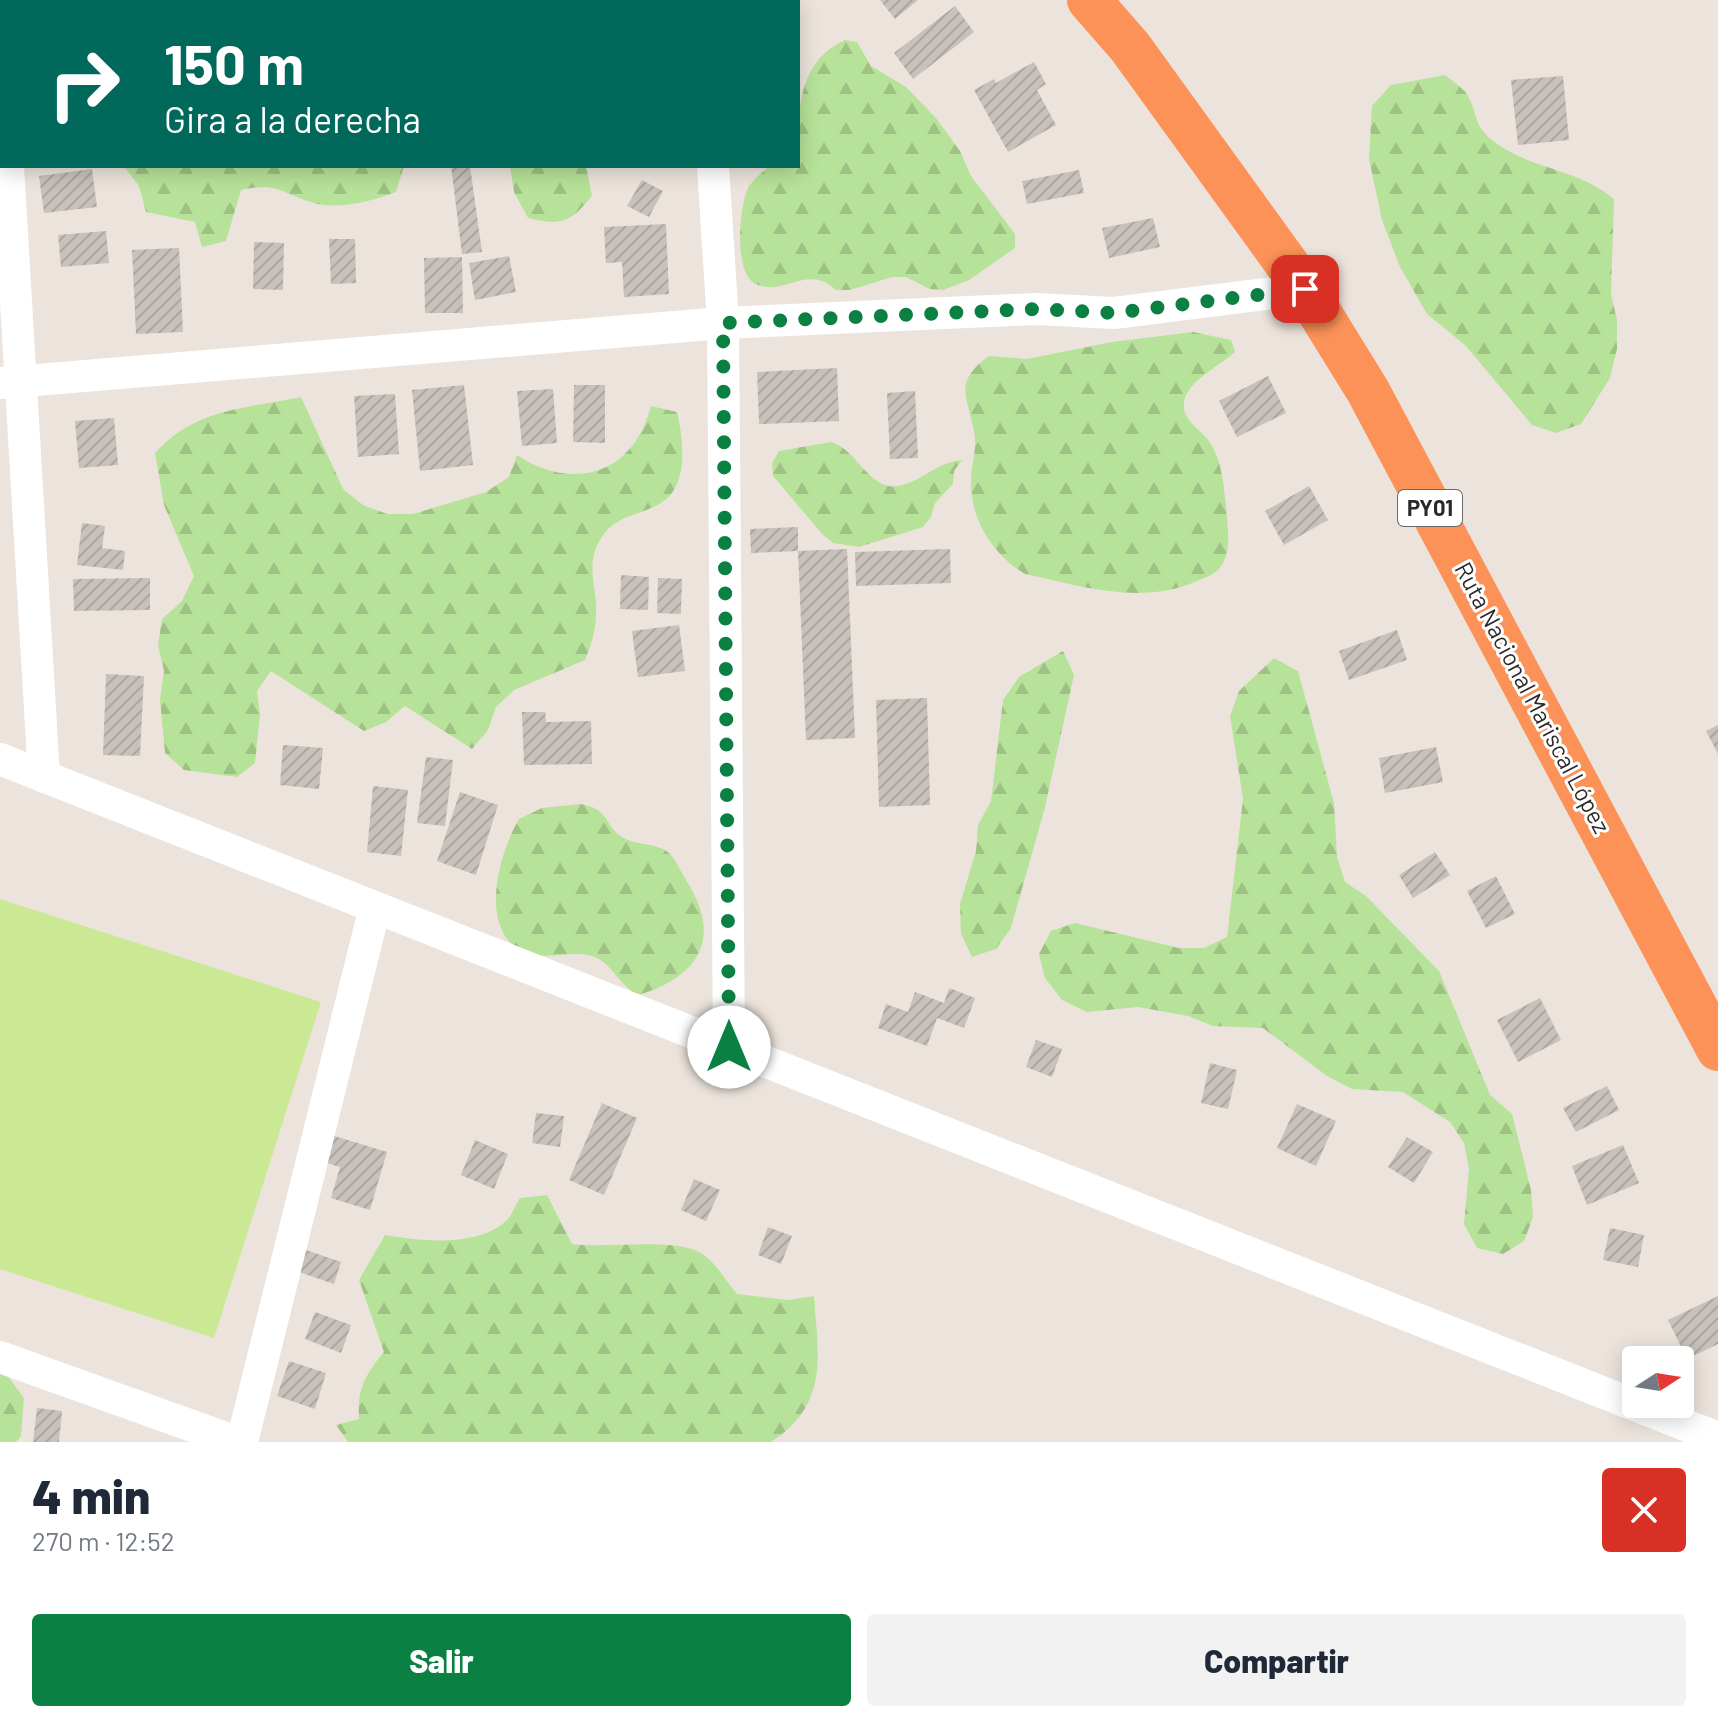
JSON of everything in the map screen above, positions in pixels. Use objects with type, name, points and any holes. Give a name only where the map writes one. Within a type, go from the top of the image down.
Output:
[{"type":"highway","name":"Ruta Nacional Mariscal López","points":[[1089,0],[1130,47],[1305,289],[1368,391],[1718,1049]]},
{"type":"street","points":[[8,168],[11,382],[44,777]]},
{"type":"street","points":[[713,168],[723,323],[729,1047]]},
{"type":"street","points":[[11,382],[723,323],[1036,309],[1114,313],[1305,289]]},
{"type":"street","points":[[0,759],[1718,1438]]},
{"type":"street","points":[[0,1357],[240,1442],[375,907]]},
{"type":"green space","points":[[845,40],[857,42],[871,66],[906,87],[936,118],[960,151],[971,176],[1015,234],[1015,248],[969,280],[943,290],[930,289],[906,277],[892,277],[850,290],[836,290],[815,279],[775,287],[754,283],[743,266],[741,253],[745,197],[748,188],[767,168],[800,168],[802,94],[816,63],[828,50]]},
{"type":"green space","points":[[1445,75],[1466,93],[1479,126],[1496,143],[1525,159],[1585,181],[1614,199],[1611,294],[1617,320],[1617,349],[1610,378],[1581,424],[1556,433],[1532,425],[1465,345],[1427,314],[1400,267],[1382,220],[1369,159],[1372,106],[1391,85]]},
{"type":"green space","points":[[126,168],[403,168],[396,192],[356,204],[324,205],[264,187],[241,190],[226,241],[202,247],[195,222],[146,212],[139,186]]},
{"type":"green space","points":[[510,168],[586,168],[592,196],[571,217],[549,222],[528,218],[514,192]]},
{"type":"green space","points":[[1193,332],[1231,340],[1235,352],[1198,380],[1186,394],[1184,402],[1186,415],[1212,446],[1221,471],[1228,535],[1227,553],[1222,565],[1208,577],[1176,588],[1133,593],[1068,584],[1025,574],[1013,566],[986,535],[975,509],[971,481],[975,438],[966,392],[970,375],[989,356],[1027,359],[1112,342]]},
{"type":"green space","points":[[301,397],[343,489],[363,505],[387,514],[413,514],[486,492],[509,477],[517,455],[539,467],[560,473],[580,474],[599,470],[616,461],[631,447],[643,429],[651,406],[677,412],[682,461],[677,485],[661,503],[612,526],[596,549],[592,567],[595,625],[585,660],[514,690],[496,707],[488,730],[472,749],[405,706],[386,722],[364,731],[271,671],[257,691],[260,714],[255,763],[237,777],[184,770],[165,753],[160,700],[164,671],[158,645],[162,619],[182,601],[194,576],[164,505],[155,453],[170,438],[204,419],[241,408]]},
{"type":"green space","points":[[831,442],[848,452],[871,476],[888,486],[907,484],[944,465],[962,460],[954,471],[953,484],[935,503],[931,517],[923,527],[859,547],[833,543],[823,535],[773,476],[772,463],[779,451]]},
{"type":"green space","points":[[1063,651],[1074,675],[1045,807],[1011,928],[996,949],[972,957],[961,934],[960,904],[976,851],[978,825],[991,801],[1003,700],[1019,677]]},
{"type":"green space","points":[[1274,658],[1298,671],[1334,803],[1337,857],[1345,882],[1366,896],[1439,971],[1490,1095],[1512,1114],[1531,1190],[1533,1217],[1524,1241],[1503,1254],[1477,1248],[1464,1224],[1469,1169],[1464,1143],[1450,1122],[1403,1092],[1352,1089],[1327,1076],[1263,1028],[1213,1026],[1188,1016],[1138,1007],[1087,1012],[1062,1000],[1045,978],[1039,954],[1051,931],[1075,923],[1179,948],[1204,948],[1227,937],[1243,799],[1230,716],[1239,691]]},
{"type":"green space","points":[[581,804],[602,813],[622,837],[669,853],[699,905],[703,940],[698,955],[675,979],[658,988],[638,995],[597,958],[583,954],[536,955],[517,948],[504,934],[498,917],[498,875],[519,819],[542,808]]},
{"type":"green space","points":[[0,899],[321,1002],[214,1338],[0,1269]]},
{"type":"green space","points":[[547,1195],[572,1244],[660,1244],[693,1249],[718,1269],[737,1294],[788,1300],[814,1296],[818,1358],[816,1377],[812,1394],[790,1427],[771,1442],[348,1442],[336,1425],[359,1419],[359,1399],[364,1383],[384,1352],[359,1280],[385,1235],[431,1240],[465,1239],[495,1229],[507,1220],[520,1198]]},
{"type":"green space","points":[[0,1372],[7,1375],[24,1398],[21,1436],[16,1442],[0,1442]]},
{"type":"building","points":[[880,0],[918,0],[895,19]]},
{"type":"building","points":[[955,6],[974,32],[913,79],[894,53]]},
{"type":"building","points":[[1034,62],[1046,84],[1037,90],[1056,125],[1008,152],[974,90],[994,79],[996,83]]},
{"type":"building","points":[[1563,76],[1569,140],[1518,145],[1511,80]]},
{"type":"building","points":[[451,168],[470,168],[482,252],[462,254]]},
{"type":"building","points":[[92,169],[97,207],[44,213],[39,176]]},
{"type":"building","points":[[1079,170],[1084,193],[1027,204],[1022,181]]},
{"type":"building","points":[[642,180],[663,191],[649,217],[627,206]]},
{"type":"building","points":[[1153,218],[1160,247],[1109,258],[1102,228]]},
{"type":"building","points":[[666,224],[669,294],[624,297],[622,262],[606,263],[604,227]]},
{"type":"building","points":[[106,231],[109,263],[61,267],[58,235]]},
{"type":"building","points":[[329,239],[355,239],[356,283],[331,284]]},
{"type":"building","points":[[254,242],[284,243],[283,290],[253,289]]},
{"type":"building","points":[[179,248],[183,332],[136,334],[132,250]]},
{"type":"building","points":[[509,256],[516,292],[475,300],[469,263]]},
{"type":"building","points":[[462,257],[463,313],[425,313],[424,258]]},
{"type":"building","points":[[837,368],[839,421],[759,424],[757,372]]},
{"type":"building","points":[[1268,376],[1286,413],[1237,437],[1219,401]]},
{"type":"building","points":[[464,385],[473,465],[420,471],[412,390]]},
{"type":"building","points":[[574,385],[605,385],[605,443],[573,442]]},
{"type":"building","points":[[553,389],[557,443],[522,446],[517,391]]},
{"type":"building","points":[[915,391],[918,458],[890,459],[887,393]]},
{"type":"building","points":[[395,394],[399,454],[358,457],[354,396]]},
{"type":"building","points":[[114,418],[118,465],[79,468],[75,421]]},
{"type":"building","points":[[1309,486],[1328,520],[1284,545],[1265,511]]},
{"type":"building","points":[[82,523],[105,526],[102,548],[125,551],[123,570],[77,565]]},
{"type":"building","points":[[798,527],[798,551],[751,553],[750,529]]},
{"type":"building","points":[[847,549],[855,738],[806,740],[798,551]]},
{"type":"building","points":[[950,549],[951,583],[856,586],[855,552]]},
{"type":"building","points":[[621,575],[649,577],[648,610],[620,609]]},
{"type":"building","points":[[150,578],[150,610],[74,611],[73,579]]},
{"type":"building","points":[[658,578],[682,579],[681,614],[657,613]]},
{"type":"building","points":[[679,625],[685,671],[638,677],[632,631]]},
{"type":"building","points":[[1397,630],[1407,660],[1349,680],[1339,651]]},
{"type":"building","points":[[106,674],[144,676],[140,756],[103,755]]},
{"type":"building","points":[[927,698],[930,805],[879,807],[876,700]]},
{"type":"building","points":[[522,712],[545,712],[546,722],[591,721],[592,764],[524,765]]},
{"type":"building","points":[[1718,725],[1718,754],[1706,731]]},
{"type":"building","points":[[283,745],[323,748],[319,789],[280,785]]},
{"type":"building","points":[[1436,747],[1443,782],[1385,793],[1379,758]]},
{"type":"building","points":[[426,757],[453,760],[445,826],[417,823]]},
{"type":"building","points":[[373,786],[408,790],[401,856],[367,852]]},
{"type":"building","points":[[460,792],[498,805],[476,875],[437,861]]},
{"type":"building","points":[[1435,852],[1450,875],[1413,898],[1399,875]]},
{"type":"building","points":[[1496,876],[1515,914],[1486,928],[1467,891]]},
{"type":"building","points":[[949,988],[975,998],[964,1028],[937,1018],[927,1046],[878,1028],[886,1004],[908,1012],[915,992],[944,1003]]},
{"type":"building","points":[[1540,998],[1561,1040],[1518,1062],[1497,1020]]},
{"type":"building","points":[[1036,1040],[1062,1049],[1052,1077],[1026,1067]]},
{"type":"building","points":[[1210,1063],[1237,1070],[1228,1109],[1201,1103]]},
{"type":"building","points":[[1607,1086],[1619,1110],[1576,1132],[1563,1108]]},
{"type":"building","points":[[602,1103],[637,1118],[604,1195],[569,1180]]},
{"type":"building","points":[[1297,1104],[1336,1121],[1316,1166],[1277,1148]]},
{"type":"building","points":[[536,1113],[564,1116],[560,1147],[532,1143]]},
{"type":"building","points":[[328,1134],[387,1152],[370,1210],[331,1198],[340,1167],[320,1161]]},
{"type":"building","points":[[1407,1137],[1433,1152],[1414,1183],[1388,1167]]},
{"type":"building","points":[[475,1140],[508,1154],[494,1189],[461,1175]]},
{"type":"building","points":[[1623,1145],[1639,1183],[1587,1205],[1572,1166]]},
{"type":"building","points":[[694,1179],[720,1190],[706,1221],[681,1210]]},
{"type":"building","points":[[768,1227],[792,1236],[781,1264],[758,1255]]},
{"type":"building","points":[[1610,1228],[1644,1235],[1638,1267],[1603,1260]]},
{"type":"building","points":[[306,1250],[341,1262],[334,1284],[299,1272]]},
{"type":"building","points":[[1718,1296],[1718,1344],[1694,1356],[1694,1346],[1681,1346],[1668,1320]]},
{"type":"building","points":[[315,1312],[351,1325],[341,1353],[305,1339]]},
{"type":"building","points":[[289,1361],[326,1373],[315,1409],[277,1396]]},
{"type":"building","points":[[37,1408],[62,1411],[59,1442],[33,1442]]},
{"type":"route","points":[[729,1047],[723,323],[1036,309],[1114,313],[1305,289]]}]
